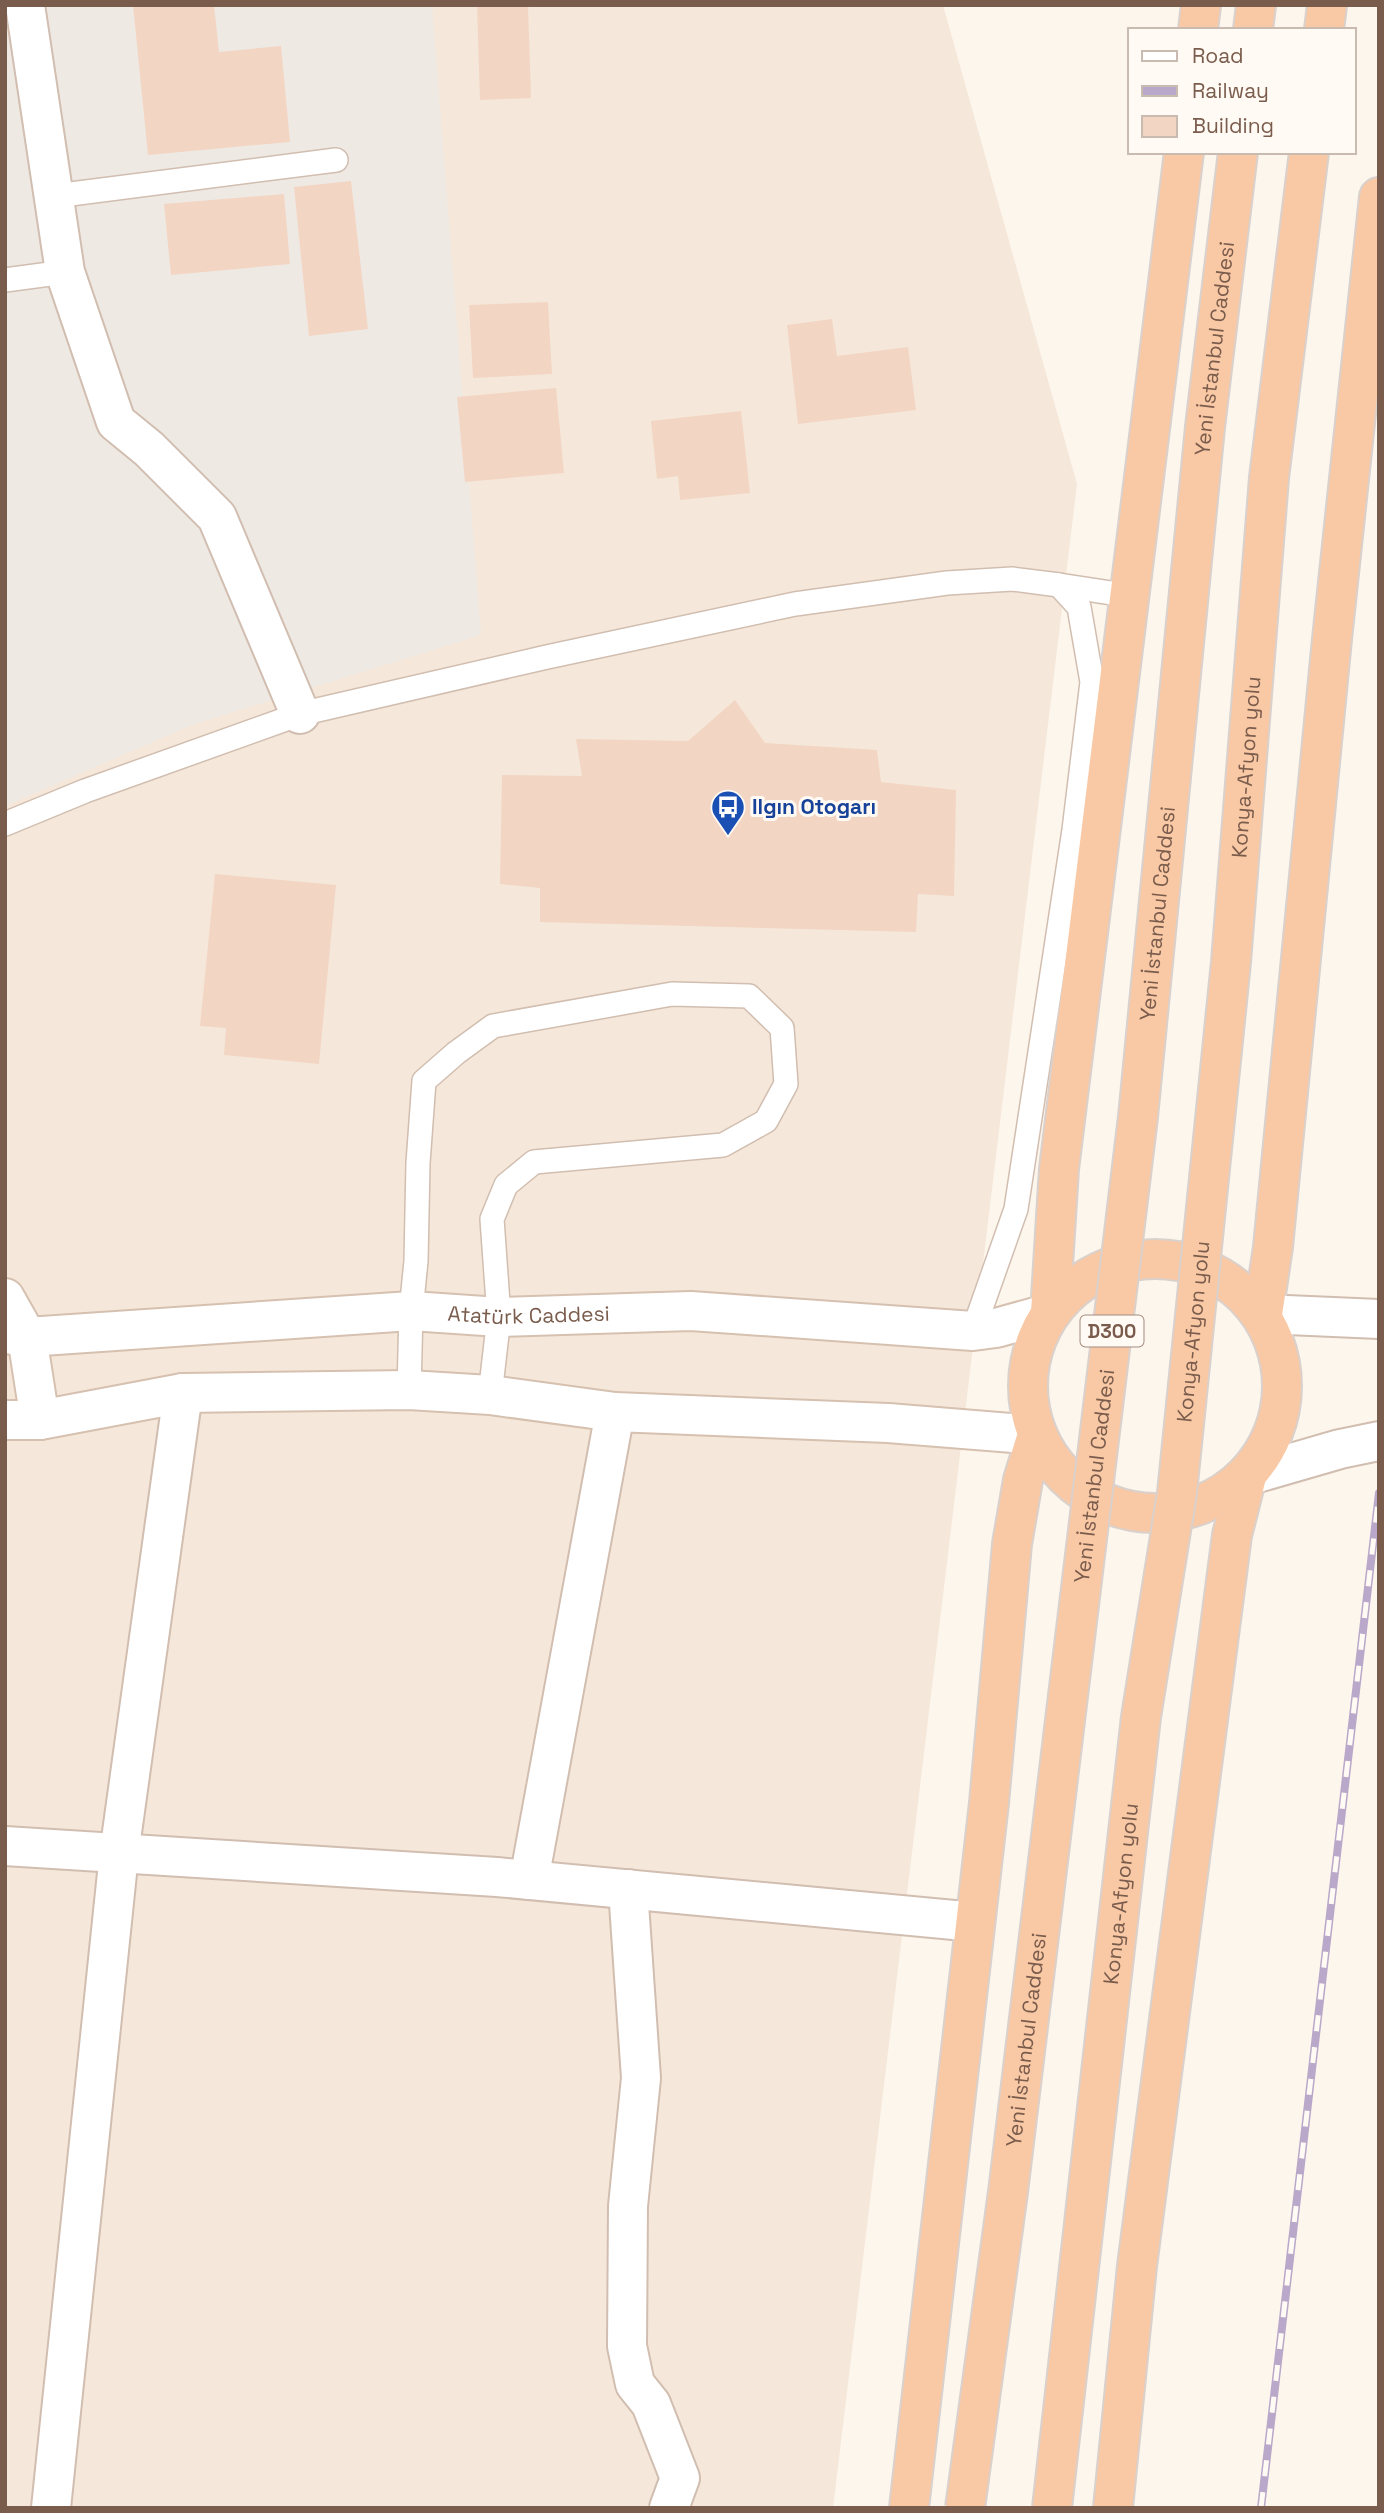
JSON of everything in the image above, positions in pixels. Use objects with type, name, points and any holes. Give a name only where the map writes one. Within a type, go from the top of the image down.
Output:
[{"type":"highway","points":[[1198,28],[1201,5]]},
{"type":"highway","points":[[1253,28],[1256,5]]},
{"type":"highway","points":[[1324,28],[1327,5]]},
{"type":"highway","points":[[1184,154],[1059,1169],[1049,1313],[1031,1352],[1028,1394],[1037,1435],[1065,1477],[1107,1505],[1156,1515],[1206,1504],[1247,1476]]},
{"type":"highway","name":"Yeni İstanbul Caddesi","points":[[965,2508],[1008,2192],[1138,1117],[1205,427],[1238,154]]},
{"type":"highway","name":"Konya-Afyon yolu","points":[[1052,2508],[1141,1717],[1179,1479],[1231,962],[1269,478],[1309,154]]},
{"type":"highway","points":[[1263,1314],[1273,1247],[1332,639],[1379,197]]},
{"type":"highway","points":[[1049,1313],[1085,1278],[1131,1259],[1181,1259],[1227,1279],[1263,1314],[1280,1354],[1283,1398],[1272,1440],[1247,1476],[1232,1535],[1137,2266],[1113,2508]]},
{"type":"highway","points":[[909,2508],[989,1803],[1012,1544],[1023,1480],[1037,1435]]},
{"type":"street","points":[[25,5],[65,272],[116,422],[149,449],[217,517],[300,714]]},
{"type":"street","points":[[5,1298],[16,1336],[23,1420],[183,1393],[409,1390],[490,1395],[615,1412],[888,1423],[1037,1435]]},
{"type":"street","name":"Atatürk Caddesi","points":[[16,1336],[411,1311],[499,1317],[691,1311],[973,1331],[996,1328],[1049,1313]]},
{"type":"street","points":[[1263,1314],[1379,1319]]},
{"type":"street","points":[[51,2508],[119,1853],[183,1393]]},
{"type":"street","points":[[529,1880],[615,1412]]},
{"type":"street","points":[[1247,1476],[1340,1449],[1379,1441]]},
{"type":"street","points":[[5,1846],[529,1880],[975,1922]]},
{"type":"street","points":[[628,1889],[641,2078],[628,2206],[627,2346],[635,2384],[651,2404],[680,2478],[669,2508]]},
{"type":"lane","points":[[55,196],[336,160]]},
{"type":"lane","points":[[5,280],[65,272]]},
{"type":"lane","points":[[5,824],[98,786],[300,714],[795,604],[947,583],[1012,579],[1131,596]]},
{"type":"lane","points":[[973,1331],[1016,1209],[1074,830],[1092,682],[1079,607],[1059,584]]},
{"type":"lane","points":[[409,1390],[424,1081],[493,1026],[672,994],[750,996],[782,1028],[786,1084],[766,1121],[723,1145],[534,1162],[506,1185],[492,1219],[499,1317],[490,1395]]},
{"type":"shaded area","points":[[5,5],[943,5],[1077,484],[833,2508],[5,2508]]},
{"type":"shaded area","points":[[5,5],[432,5],[481,635],[192,725],[5,806]]},
{"type":"building","points":[[133,5],[214,5],[219,52],[281,46],[290,142],[148,155]]},
{"type":"building","points":[[477,5],[528,5],[531,98],[480,100]]},
{"type":"building","points":[[351,181],[368,329],[309,336],[294,187]]},
{"type":"building","points":[[284,194],[290,264],[171,275],[164,204]]},
{"type":"building","points":[[548,302],[552,374],[473,378],[469,305]]},
{"type":"building","points":[[832,319],[837,356],[908,347],[916,410],[798,424],[787,325]]},
{"type":"building","points":[[556,388],[564,473],[465,482],[457,397]]},
{"type":"building","points":[[741,411],[750,493],[680,500],[678,476],[657,479],[651,421]]},
{"type":"building","name":"Ilgın Otogarı","points":[[735,700],[765,743],[877,750],[881,782],[956,790],[954,896],[918,894],[916,932],[540,922],[540,888],[500,884],[502,775],[582,776],[576,739],[688,741]]},
{"type":"building","points":[[215,874],[336,885],[319,1064],[224,1055],[226,1028],[200,1026]]},
{"type":"railway","points":[[1261,2508],[1379,1493]]},
{"type":"place","name":"Ilgın Otogarı","points":[[728,837]]}]
